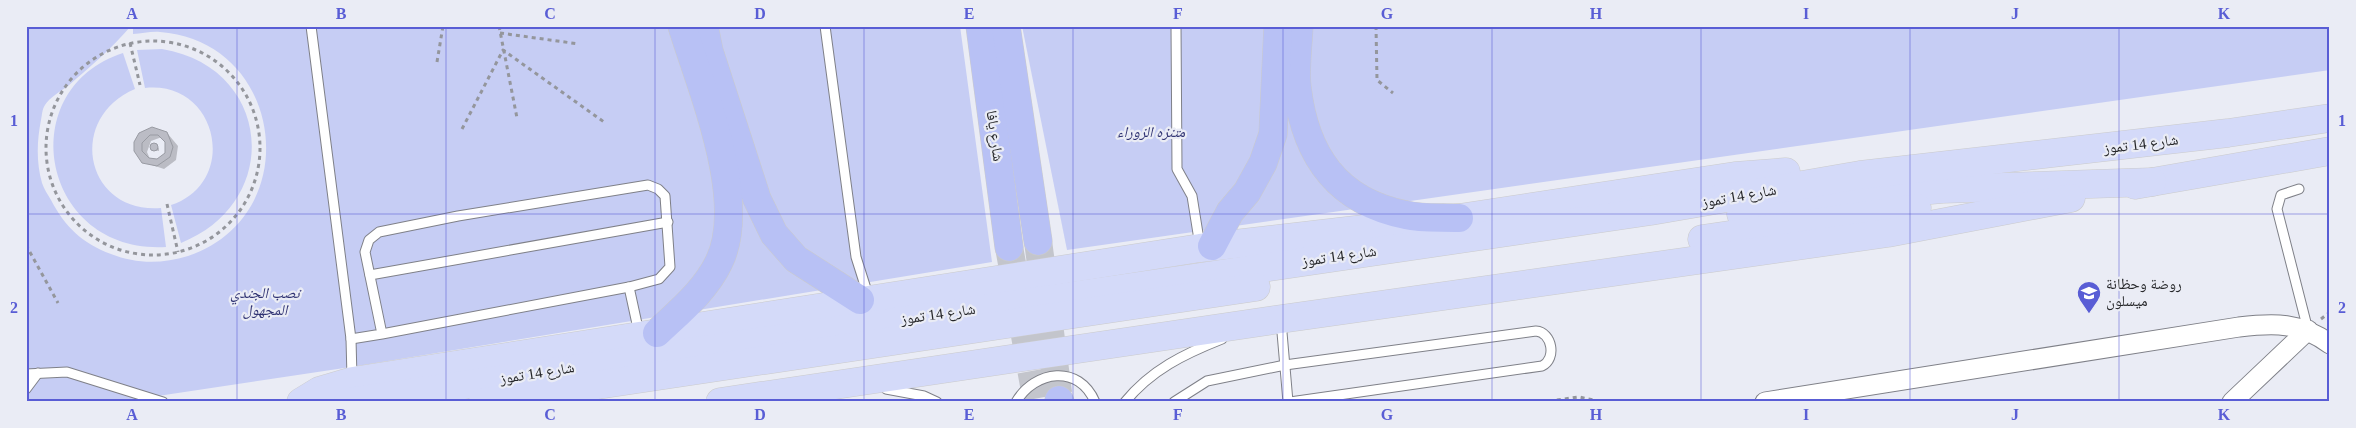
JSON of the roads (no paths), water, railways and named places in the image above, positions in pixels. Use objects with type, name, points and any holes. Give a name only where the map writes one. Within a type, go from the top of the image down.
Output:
[{"type":"highway","points":[[649,335],[705,285],[720,261],[729,227],[728,190],[722,154],[682,26]]},
{"type":"highway","points":[[704,26],[709,51],[757,200],[774,234],[796,258],[865,299]]},
{"type":"highway","name":"شارع يافا","points":[[980,26],[1009,246]]},
{"type":"highway","name":"شارع يافا","points":[[1006,26],[1038,240]]},
{"type":"highway","points":[[1206,247],[1230,212],[1247,192],[1263,164],[1273,134],[1278,26]]},
{"type":"highway","points":[[1299,26],[1297,86],[1305,127],[1321,164],[1342,187],[1373,206],[1407,216],[1459,218]]},
{"type":"main road","name":"شارع 14 تموز","points":[[350,391],[1641,212],[1860,175],[2228,133],[2330,118]]},
{"type":"main road","name":"شارع 14 تموز","points":[[720,402],[1277,319],[1888,233],[2152,182],[2330,151]]},
{"type":"main road","points":[[301,402],[319,391],[350,391],[649,335],[865,299],[1206,247],[1459,218],[1760,173],[1810,172],[1860,175]]},
{"type":"main road","points":[[575,402],[1960,202],[2152,182]]},
{"type":"main road","name":"شارع 14 تموز","points":[[483,402],[1873,195],[1973,187],[2152,182]]},
{"type":"street","points":[[1765,402],[2238,327],[2275,323],[2308,330],[2330,344]]},
{"type":"street","points":[[2232,402],[2308,330]]},
{"type":"lane","points":[[311,26],[351,339],[350,391]]},
{"type":"lane","points":[[825,26],[856,257],[865,299]]},
{"type":"lane","points":[[1176,26],[1177,169],[1192,196],[1206,247]]},
{"type":"lane","points":[[351,339],[382,334],[629,287],[659,279],[670,267],[665,196],[658,189],[648,185],[458,216],[379,232],[368,240],[364,252],[382,334]]},
{"type":"lane","points":[[2299,189],[2281,195],[2277,209],[2308,330]]},
{"type":"lane","points":[[370,275],[668,222]]},
{"type":"lane","points":[[629,287],[649,335]]},
{"type":"lane","points":[[1125,402],[1147,379],[1179,357],[1277,319],[1285,365],[1289,402],[1542,366],[1548,363],[1551,356],[1548,336],[1543,332],[1536,332],[1285,365],[1207,381],[1174,402]]},
{"type":"lane","points":[[26,389],[38,372]]},
{"type":"lane","points":[[26,374],[67,372],[163,402]]},
{"type":"lane","points":[[1016,402],[1022,392],[1031,384],[1044,377],[1055,376],[1067,377],[1079,382],[1088,390],[1095,402]]},
{"type":"lane","points":[[815,388],[894,390],[924,396],[937,402]]},
{"type":"tunnel","points":[[1038,241],[1059,400]]},
{"type":"tunnel","points":[[1009,247],[1037,402]]},
{"type":"place","name":"روضة وحظانة ميسلون","points":[[2089,314]]},
{"type":"park label","name":"متنزه الزوراء","points":[[1151,132]]},
{"type":"park label","name":"نصب الجندي المجهول","points":[[265,302]]}]
